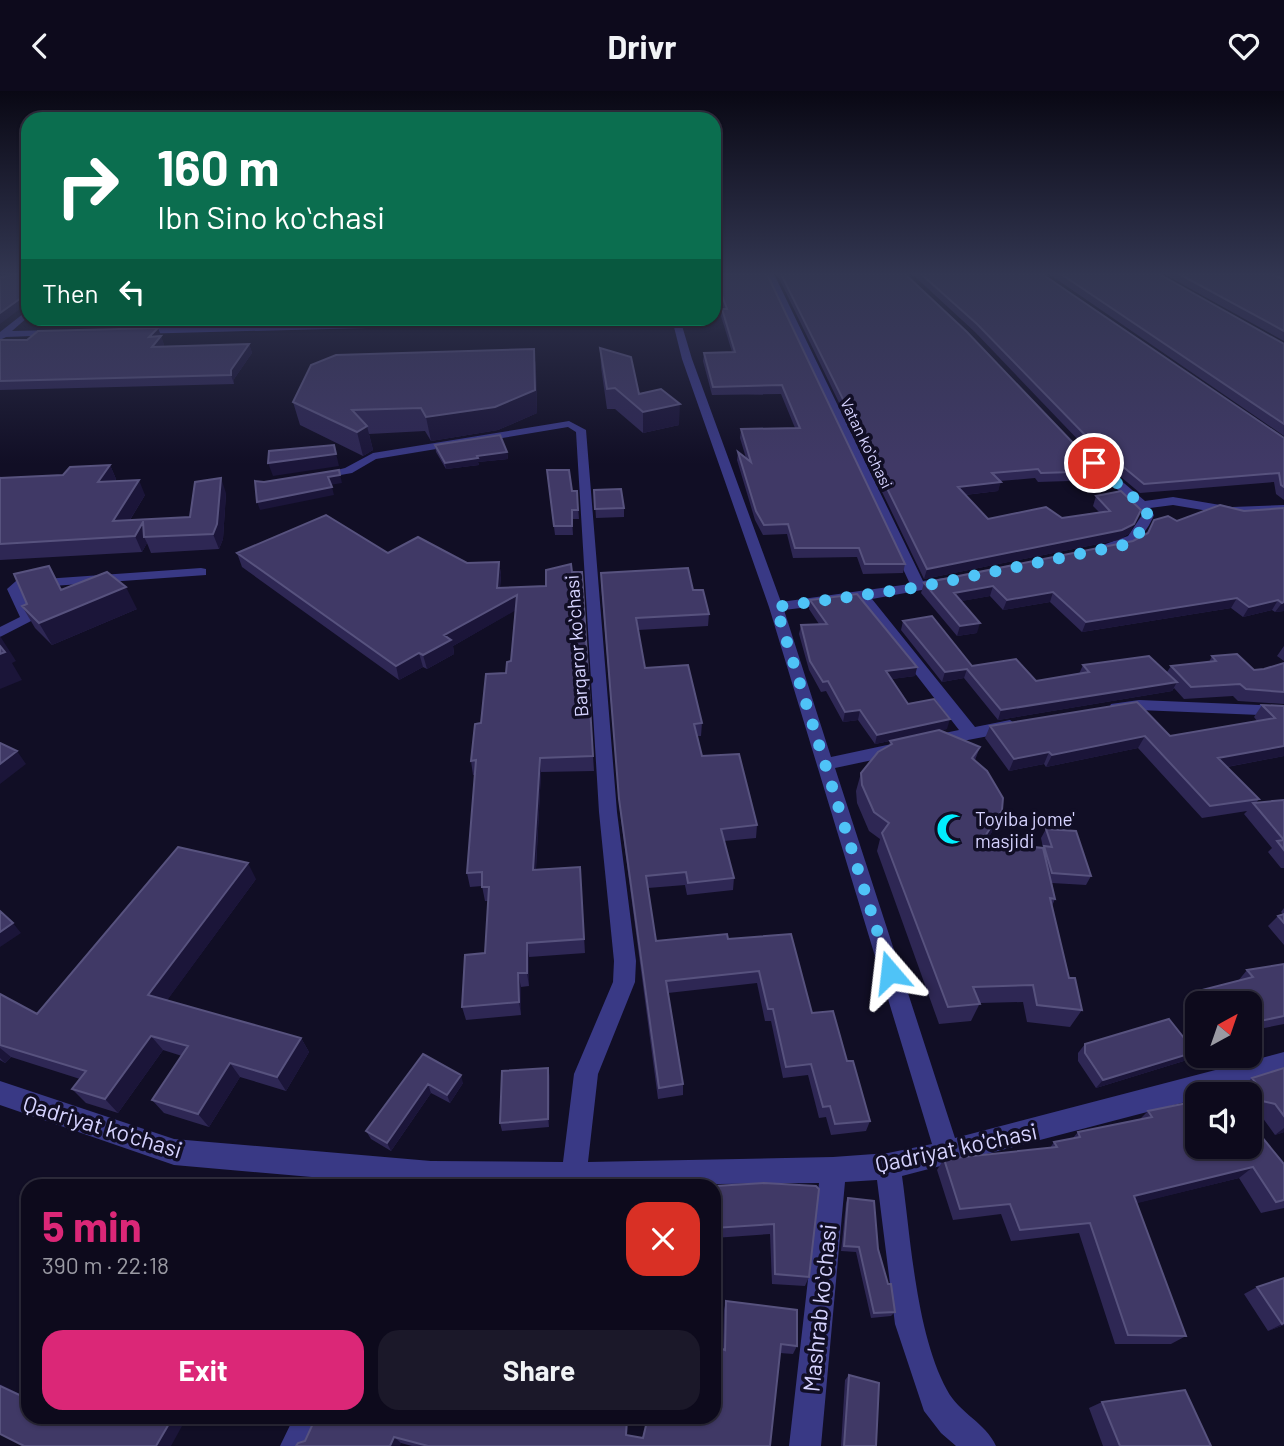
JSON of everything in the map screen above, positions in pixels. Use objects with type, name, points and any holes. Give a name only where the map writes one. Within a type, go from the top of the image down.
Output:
[{"type":"street","points":[[681,337],[776,607],[947,1153]]},
{"type":"street","name":"Vatan koʻchasi","points":[[800,337],[919,587]]},
{"type":"street","name":"Barqaror koʻchasi","points":[[307,477],[348,471],[365,459],[386,454],[569,424],[581,430],[608,812],[625,961],[624,982],[586,1074],[574,1175]]},
{"type":"street","points":[[1078,450],[1142,505],[1148,515],[1137,537],[1123,545],[1096,551]]},
{"type":"street","points":[[1142,505],[1172,501],[1232,510],[1284,509]]},
{"type":"street","points":[[0,633],[28,619],[14,589],[21,584],[201,572]]},
{"type":"street","points":[[776,607],[863,596],[960,579]]},
{"type":"street","points":[[863,596],[970,732]]},
{"type":"street","points":[[1100,711],[1139,705],[1284,711]]},
{"type":"street","points":[[825,764],[970,732],[1022,724]]},
{"type":"street","name":"Qadriyat ko'chasi","points":[[1235,1082],[1284,1063]]},
{"type":"street","name":"Qadriyat ko'chasi","points":[[0,1093],[174,1152],[419,1179]]},
{"type":"street","name":"Qadriyat ko'chasi","points":[[457,1179],[833,1170],[888,1166],[1185,1096]]},
{"type":"street","points":[[888,1166],[909,1324],[935,1400],[952,1423],[980,1446]]},
{"type":"street","name":"Mashrab koʻchasi","points":[[805,1446],[833,1170]]},
{"type":"street","points":[[296,1446],[307,1424]]},
{"type":"building","points":[[30,337],[160,337],[152,347],[249,344],[231,370],[231,375],[0,381],[0,340],[27,340]]},
{"type":"building","points":[[731,337],[797,337],[905,564],[865,564],[859,548],[795,548],[788,524],[764,525],[756,511],[738,452],[751,462],[741,429],[800,428],[782,385],[713,387],[704,353],[735,352]]},
{"type":"building","points":[[812,337],[972,337],[1075,445],[1106,471],[1041,473],[1038,469],[992,473],[1001,482],[958,487],[988,519],[1046,507],[1062,518],[1110,511],[1096,496],[1121,491],[1141,510],[1134,524],[1122,530],[927,569]]},
{"type":"building","points":[[990,337],[1135,337],[1284,438],[1284,487],[1281,485],[1279,473],[1144,484],[1087,437]]},
{"type":"building","points":[[1155,337],[1272,337],[1284,344],[1284,424]]},
{"type":"building","points":[[600,348],[631,357],[639,394],[661,389],[680,404],[643,412],[615,388],[607,389]]},
{"type":"building","points":[[534,349],[535,390],[495,407],[426,417],[421,408],[352,410],[367,426],[357,432],[293,402],[311,365],[336,355]]},
{"type":"building","points":[[500,435],[507,452],[477,456],[478,458],[445,463],[435,445]]},
{"type":"building","points":[[334,445],[336,454],[268,463],[269,451]]},
{"type":"building","points":[[110,465],[98,482],[139,480],[113,521],[190,517],[195,482],[221,478],[217,524],[213,534],[144,537],[143,522],[135,536],[0,544],[0,478],[63,475],[70,467]]},
{"type":"building","points":[[339,470],[340,475],[328,477],[332,487],[257,502],[255,481],[264,482]]},
{"type":"building","points":[[547,470],[569,470],[572,491],[577,491],[578,510],[572,510],[572,526],[554,526]]},
{"type":"building","points":[[621,489],[624,508],[595,509],[594,490]]},
{"type":"building","points":[[1220,505],[1244,511],[1284,508],[1284,602],[1278,600],[1249,607],[1237,598],[1086,622],[1053,592],[1007,600],[993,586],[954,593],[980,623],[960,626],[924,583],[1133,541],[1148,533],[1154,520],[1168,516],[1177,521]]},
{"type":"building","points":[[326,515],[388,553],[418,537],[467,563],[499,562],[497,588],[546,586],[546,570],[571,564],[572,572],[582,572],[593,756],[540,758],[533,870],[580,867],[584,939],[527,943],[527,973],[518,973],[519,1002],[462,1007],[465,955],[485,953],[489,887],[482,887],[482,872],[467,873],[476,760],[471,761],[475,724],[481,723],[486,674],[506,673],[507,662],[511,661],[517,595],[444,635],[451,640],[396,666],[237,553]]},
{"type":"building","points":[[49,566],[61,590],[107,572],[126,587],[39,623],[22,606],[27,604],[14,574]]},
{"type":"building","points":[[688,568],[693,590],[703,590],[709,614],[636,618],[645,668],[688,665],[702,723],[694,724],[702,756],[739,754],[757,825],[721,829],[734,878],[688,883],[686,872],[646,876],[656,941],[727,934],[728,939],[791,934],[812,1013],[833,1011],[847,1061],[853,1061],[870,1121],[835,1124],[830,1106],[823,1107],[811,1064],[786,1067],[773,1009],[768,1009],[759,971],[666,981],[683,1084],[659,1088],[619,799],[601,573]]},
{"type":"building","points":[[857,594],[917,667],[886,671],[908,704],[934,699],[950,719],[877,735],[860,710],[845,712],[828,681],[823,682],[810,661],[801,625],[827,624],[810,600]]},
{"type":"building","points":[[932,616],[972,666],[1016,659],[1036,681],[1089,672],[1083,665],[1149,656],[1177,682],[1001,710],[967,669],[945,672],[903,621]]},
{"type":"building","points":[[1237,654],[1254,670],[1284,663],[1284,692],[1246,689],[1240,684],[1191,687],[1171,666],[1216,661],[1212,656]]},
{"type":"building","points":[[1137,702],[1170,736],[1275,718],[1262,705],[1284,706],[1284,746],[1218,758],[1259,799],[1210,806],[1145,736],[1052,755],[1049,752],[1014,759],[990,726]]},
{"type":"building","points":[[939,730],[980,747],[972,758],[987,771],[1003,798],[1002,810],[982,841],[1043,848],[1055,899],[1050,898],[1069,978],[1075,978],[1082,1010],[1037,1005],[1033,985],[973,987],[980,1004],[948,1007],[882,833],[889,823],[874,812],[862,785],[861,773],[878,752],[892,744],[890,741]]},
{"type":"building","points":[[0,743],[17,751],[0,764]]},
{"type":"building","points":[[1284,800],[1284,840],[1253,803]]},
{"type":"building","points":[[1046,829],[1076,831],[1091,876],[1052,873],[1044,846],[1052,847]]},
{"type":"building","points":[[1284,840],[1284,850],[1277,841]]},
{"type":"building","points":[[178,847],[248,863],[148,995],[301,1038],[277,1077],[230,1063],[198,1114],[152,1100],[188,1046],[151,1036],[105,1099],[72,1089],[86,1071],[0,1045],[0,994],[37,1014]]},
{"type":"building","points":[[0,911],[13,923],[0,932]]},
{"type":"building","points":[[1284,964],[1284,1016],[1262,1021],[1262,991],[1198,991],[1253,977],[1247,970]]},
{"type":"building","points":[[1169,1019],[1185,1039],[1185,1055],[1103,1080],[1085,1053],[1085,1044]]},
{"type":"building","points":[[423,1054],[461,1075],[447,1095],[428,1084],[387,1143],[366,1131]]},
{"type":"building","points":[[548,1068],[548,1119],[500,1123],[502,1071]]},
{"type":"building","points":[[1284,1068],[1284,1116],[1275,1104],[1262,1101],[1262,1082],[1255,1082],[1252,1078]]},
{"type":"building","points":[[1185,1103],[1185,1159],[1262,1159],[1262,1137],[1284,1164],[1284,1200],[1276,1202],[1253,1167],[1134,1196],[1186,1336],[1128,1335],[1090,1223],[1020,1230],[1010,1204],[960,1209],[944,1159],[1057,1147],[1054,1142],[1080,1137],[1078,1132],[1152,1117],[1148,1111]]},
{"type":"building","points":[[764,1183],[816,1186],[819,1189],[809,1277],[775,1274],[774,1224],[721,1228],[721,1186]]},
{"type":"building","points":[[848,1198],[874,1201],[878,1249],[888,1284],[891,1284],[895,1312],[874,1313],[859,1247],[844,1246]]},
{"type":"building","points":[[1284,1278],[1284,1323],[1282,1324],[1257,1287]]},
{"type":"building","points":[[726,1301],[797,1310],[797,1346],[781,1344],[770,1446],[428,1446],[394,1437],[390,1446],[296,1446],[305,1441],[313,1424],[627,1424],[626,1435],[643,1438],[646,1424],[721,1424],[721,1349],[725,1350]]},
{"type":"building","points":[[849,1375],[879,1383],[876,1446],[844,1446]]},
{"type":"building","points":[[0,1386],[21,1396],[21,1424],[169,1424],[156,1446],[24,1446],[0,1434]]},
{"type":"building","points":[[1185,1390],[1211,1446],[1120,1446],[1102,1402]]},
{"type":"place","name":"Toyiba jome' masjidi","points":[[952,829]]},
{"type":"route","points":[[890,972],[776,607],[919,587],[1123,545],[1137,537],[1148,515],[1142,505],[1094,463]]}]
